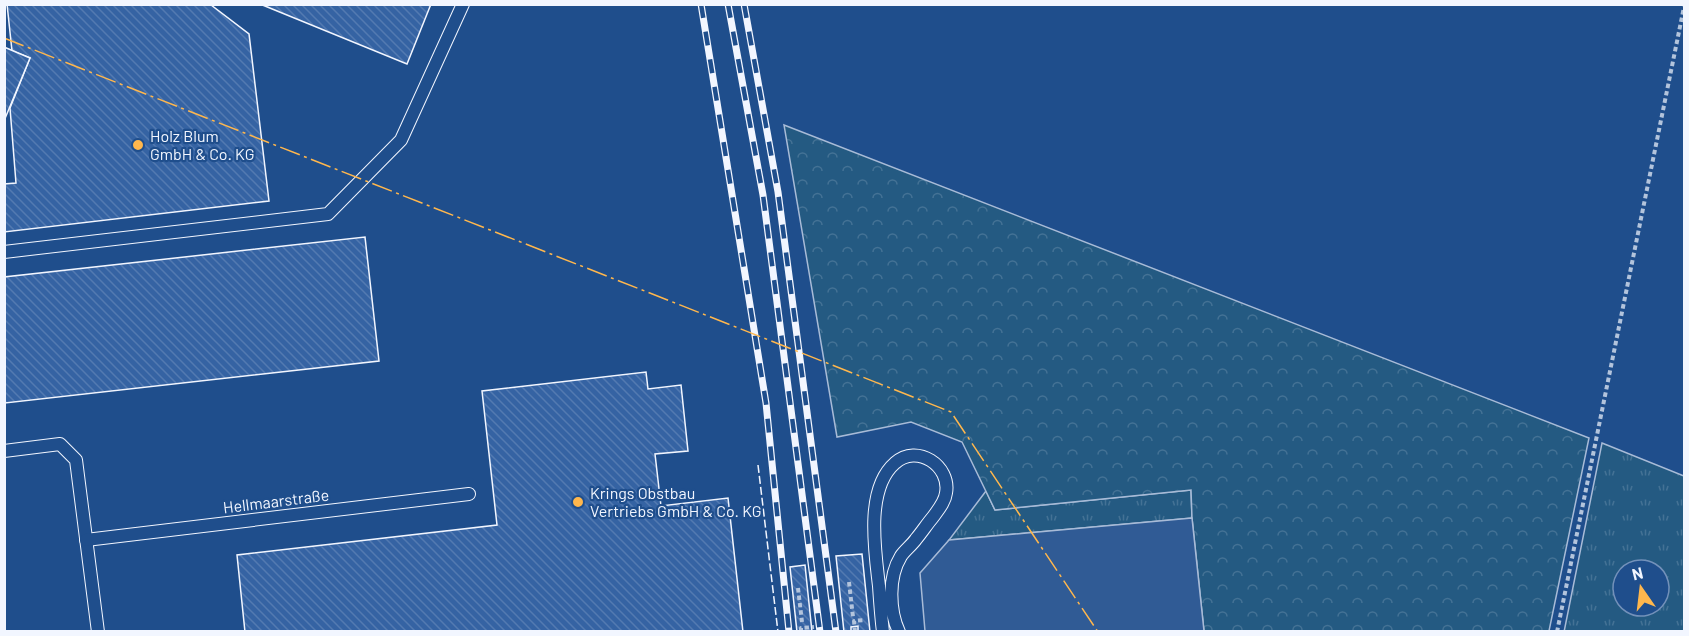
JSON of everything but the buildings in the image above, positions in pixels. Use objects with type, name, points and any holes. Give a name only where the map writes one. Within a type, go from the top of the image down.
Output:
[{"type":"lane","points":[[4,252],[328,214],[401,140],[463,4]]},
{"type":"lane","points":[[4,451],[60,444],[76,460],[98,632]]},
{"type":"lane","points":[[883,632],[873,537],[878,493],[885,475],[897,460],[906,456],[924,456],[939,467],[945,476],[947,490],[945,499],[938,510],[917,539],[901,556],[893,575],[893,613],[899,632]]},
{"type":"lane","name":"Hellmaarstraße","points":[[86,540],[469,494]]},
{"type":"path","points":[[1557,632],[1684,7]]},
{"type":"path","points":[[849,582],[853,617]]},
{"type":"path","points":[[798,588],[802,622]]},
{"type":"path","points":[[855,632],[854,621],[872,619]]},
{"type":"path","points":[[801,632],[801,628],[814,627]]},
{"type":"green space","points":[[784,125],[1589,438],[1549,631],[1204,631],[1191,490],[995,510],[962,442],[911,422],[837,437]]},
{"type":"green space","points":[[1602,443],[1684,476],[1684,631],[1564,632]]},
{"type":"green space","points":[[1191,490],[1192,518],[949,540],[986,491],[995,510]]},
{"type":"shaded area","points":[[1192,518],[1204,631],[925,631],[920,573],[949,540]]},
{"type":"railway","points":[[701,4],[766,403],[789,632]]},
{"type":"railway","points":[[728,4],[763,195],[820,632]]},
{"type":"railway","points":[[744,4],[778,192],[836,632]]},
{"type":"fence","points":[[758,465],[778,632]]},
{"type":"power","points":[[4,38],[951,412],[1098,632]]},
{"type":"place","name":"Holz Blum GmbH & Co. KG","points":[[138,145]]},
{"type":"place","name":"Krings Obstbau Vertriebs GmbH & Co. KG","points":[[578,502]]}]
